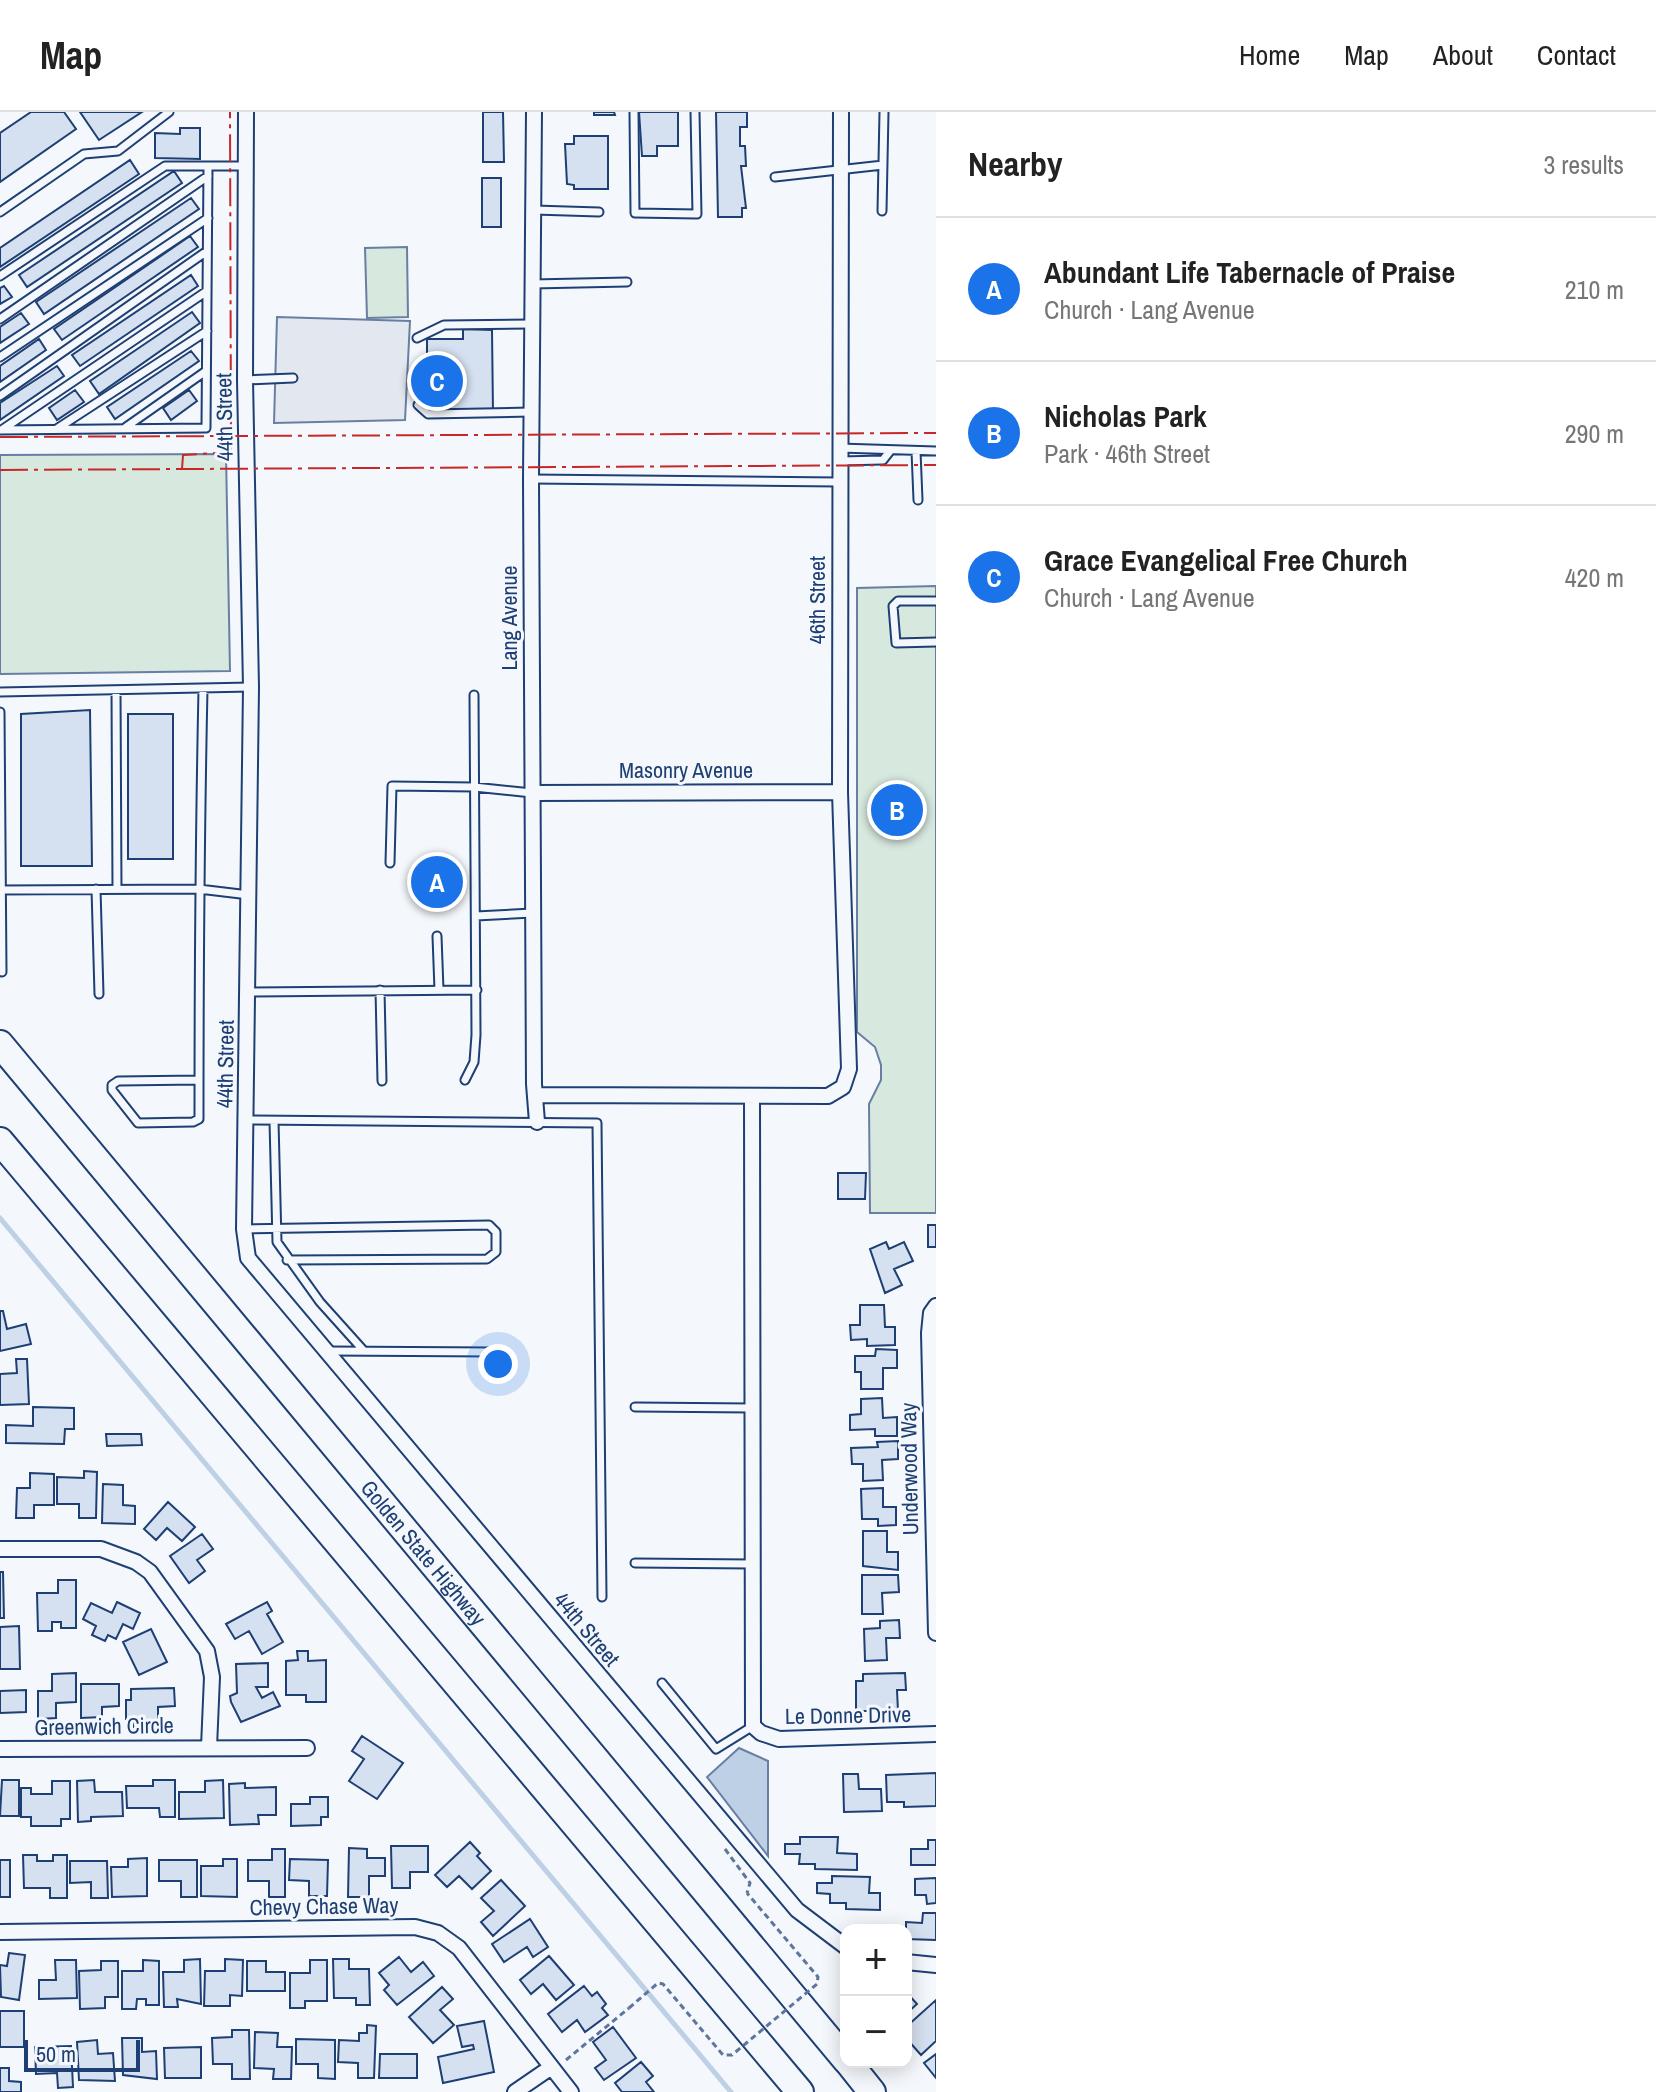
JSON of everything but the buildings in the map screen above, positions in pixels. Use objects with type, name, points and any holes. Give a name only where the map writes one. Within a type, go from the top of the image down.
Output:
[{"type":"highway","name":"Golden State Highway","points":[[0,1044],[840,2053]]},
{"type":"highway","points":[[0,1141],[800,2092]]},
{"type":"highway","name":"Golden State Highway","points":[[853,2068],[872,2092]]},
{"type":"street","name":"44th Street","points":[[246,112],[245,380],[251,687],[244,1229],[248,1258],[797,1910],[840,1942]]},
{"type":"street","name":"Lang Avenue","points":[[534,112],[531,479],[534,1084],[537,1122]]},
{"type":"street","name":"46th Street","points":[[752,1099],[828,1096],[843,1087],[849,1069],[840,792],[838,454],[841,112]]},
{"type":"street","name":"Masonry Avenue","points":[[532,793],[840,792]]},
{"type":"street","points":[[537,1095],[752,1099],[752,1564],[757,1730]]},
{"type":"street","name":"Underwood Way","points":[[936,1306],[931,1313],[929,1333],[936,1633]]},
{"type":"street","points":[[0,1549],[101,1549],[136,1562],[150,1572],[207,1651],[212,1677],[209,1747]]},
{"type":"street","name":"Le Donne Drive","points":[[757,1730],[779,1739],[936,1734]]},
{"type":"street","name":"Greenwich Circle","points":[[0,1749],[307,1748]]},
{"type":"street","name":"Chevy Chase Way","points":[[0,1932],[415,1927],[438,1933],[459,1948],[571,2092]]},
{"type":"street","points":[[912,1963],[936,1965]]},
{"type":"street","points":[[515,2092],[550,2068]]},
{"type":"lane","points":[[0,212],[84,154],[118,151],[169,112]]},
{"type":"lane","points":[[634,112],[635,213],[697,214],[695,112]]},
{"type":"lane","points":[[882,211],[884,112]]},
{"type":"lane","points":[[775,177],[883,165]]},
{"type":"lane","points":[[0,276],[165,166],[247,166]]},
{"type":"lane","points":[[1,430],[206,428],[208,166]]},
{"type":"lane","points":[[0,319],[208,176]]},
{"type":"lane","points":[[532,210],[599,212]]},
{"type":"lane","points":[[0,357],[208,218]]},
{"type":"lane","points":[[0,396],[207,251]]},
{"type":"lane","points":[[532,284],[627,282]]},
{"type":"lane","points":[[1,430],[207,291]]},
{"type":"lane","points":[[417,338],[444,325],[531,324]]},
{"type":"lane","points":[[56,429],[207,331]]},
{"type":"lane","points":[[125,429],[206,371]]},
{"type":"lane","points":[[245,380],[293,378]]},
{"type":"lane","points":[[418,405],[428,414],[531,412]]},
{"type":"lane","points":[[838,454],[880,447],[890,451],[936,451]]},
{"type":"lane","points":[[838,454],[883,460],[890,451]]},
{"type":"lane","points":[[916,451],[918,500]]},
{"type":"lane","points":[[531,479],[839,482]]},
{"type":"lane","points":[[936,601],[898,601],[893,606],[896,643],[936,642]]},
{"type":"lane","points":[[0,692],[251,687]]},
{"type":"lane","points":[[199,1080],[118,1081],[112,1085],[112,1090],[136,1122],[193,1122],[199,1115],[203,689]]},
{"type":"lane","points":[[116,690],[117,889]]},
{"type":"lane","points":[[465,1080],[474,1062],[477,990],[474,695]]},
{"type":"lane","points":[[0,712],[2,972]]},
{"type":"lane","points":[[390,863],[392,786],[474,787],[532,793]]},
{"type":"lane","points":[[96,889],[99,994]]},
{"type":"lane","points":[[1,890],[199,889],[249,895]]},
{"type":"lane","points":[[476,916],[533,913]]},
{"type":"lane","points":[[437,936],[439,990]]},
{"type":"lane","points":[[380,990],[382,1081]]},
{"type":"lane","points":[[248,992],[477,990]]},
{"type":"lane","points":[[246,1120],[597,1123],[602,1597]]},
{"type":"lane","points":[[274,1121],[274,1227],[287,1260],[364,1351]]},
{"type":"lane","points":[[244,1229],[489,1225],[496,1232],[496,1252],[487,1259],[287,1260]]},
{"type":"lane","points":[[326,1351],[493,1352]]},
{"type":"lane","points":[[635,1407],[752,1408]]},
{"type":"lane","points":[[635,1563],[752,1564]]},
{"type":"lane","points":[[662,1683],[716,1749],[757,1730]]},
{"type":"path","points":[[566,2060],[658,1983],[663,1984],[723,2055],[732,2055],[817,1984],[818,1977],[747,1893]]},
{"type":"shaded area","points":[[407,247],[408,317],[367,318],[365,248]]},
{"type":"shaded area","points":[[277,317],[410,321],[405,420],[274,423]]},
{"type":"shaded area","points":[[226,454],[230,671],[0,674],[0,455]]},
{"type":"shaded area","points":[[936,586],[936,1213],[870,1213],[869,1104],[881,1080],[881,1065],[875,1047],[857,1032],[857,588]]},
{"type":"water","points":[[739,1748],[768,1761],[768,1856],[707,1777]]},
{"type":"waterway","points":[[0,1218],[731,2092]]},
{"type":"power","points":[[182,469],[183,455],[231,452],[230,112]]},
{"type":"power","points":[[0,437],[936,433]]},
{"type":"power","points":[[0,470],[936,465]]},
{"type":"place","name":"Grace Evangelical Free Church","points":[[437,381]]},
{"type":"place","name":"Nicholas Park","points":[[897,810]]},
{"type":"place","name":"Abundant Life Tabernacle of Praise","points":[[437,882]]}]
